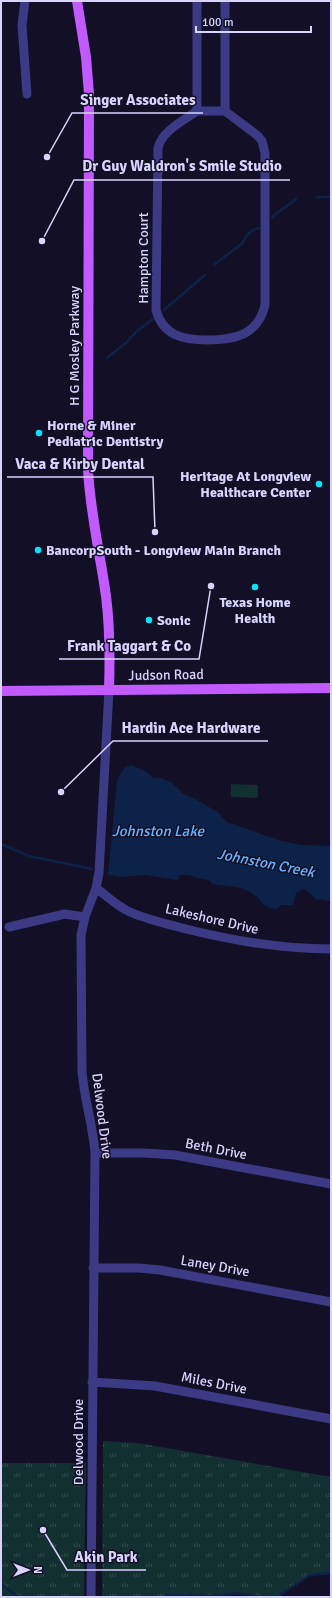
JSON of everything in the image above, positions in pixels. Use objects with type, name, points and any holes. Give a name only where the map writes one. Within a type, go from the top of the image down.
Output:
[{"type":"main road","name":"H G Mosley Parkway","points":[[77,1],[86,57],[88,85],[88,469],[93,525],[108,613],[110,639],[109,690]]},
{"type":"main road","name":"Judson Road","points":[[1,691],[331,688]]},
{"type":"street","points":[[25,1],[22,25],[27,94]]},
{"type":"street","points":[[197,1],[197,111],[225,111],[225,1]]},
{"type":"street","name":"Hampton Court","points":[[197,111],[167,133],[162,139],[158,148],[156,310],[164,325],[176,335],[190,340],[234,338],[250,330],[261,317],[266,300],[264,148],[262,141],[256,134],[225,111]]},
{"type":"street","name":"Delwood Drive","points":[[90,1597],[95,1153],[93,1130],[83,1079],[81,1054],[80,946],[85,917],[96,888],[99,864],[109,690]]},
{"type":"street","name":"Lakeshore Drive","points":[[96,888],[130,912],[168,924],[248,943],[283,947],[331,949]]},
{"type":"street","points":[[10,927],[65,914],[85,917]]},
{"type":"street","name":"Beth Drive","points":[[95,1153],[144,1153],[175,1155],[331,1184]]},
{"type":"street","name":"Laney Drive","points":[[93,1268],[139,1268],[160,1270],[331,1302]]},
{"type":"street","name":"Miles Drive","points":[[92,1382],[155,1386],[331,1419]]},
{"type":"green space","points":[[231,784],[258,785],[258,798],[231,797]]},
{"type":"green space","points":[[103,1441],[138,1443],[331,1477],[331,1573],[310,1575],[277,1597],[260,1597],[238,1593],[213,1596],[102,1597]]},
{"type":"green space","points":[[1,1463],[86,1463],[84,1597],[1,1597]]},
{"type":"water","name":"Johnston Lake","points":[[131,765],[144,770],[154,778],[161,778],[172,783],[182,793],[216,811],[227,822],[278,840],[301,845],[331,846],[331,901],[316,899],[305,889],[296,893],[293,905],[281,905],[277,909],[267,907],[252,893],[243,889],[212,884],[210,881],[188,875],[180,875],[177,880],[144,875],[122,877],[108,875],[117,780],[124,768]]},
{"type":"waterway","points":[[317,197],[331,197]]},
{"type":"waterway","points":[[272,217],[296,199]]},
{"type":"waterway","points":[[215,264],[243,243],[249,233],[259,228]]},
{"type":"waterway","points":[[164,310],[205,275]]},
{"type":"waterway","points":[[107,358],[153,319]]},
{"type":"waterway","name":"Johnston Creek","points":[[1,844],[29,856],[92,869]]},
{"type":"waterway","points":[[277,1597],[310,1575],[331,1573]]},
{"type":"waterway","points":[[1,1584],[18,1597]]},
{"type":"waterway","points":[[165,1597],[167,1595],[213,1596],[238,1593],[260,1597]]},
{"type":"place","name":"Singer Associates","points":[[47,157]]},
{"type":"place","name":"Dr Guy Waldron's Smile Studio","points":[[42,241]]},
{"type":"place","name":"Horne & Miner Pediatric Dentistry","points":[[39,433]]},
{"type":"place","name":"Heritage At Longview Healthcare Center","points":[[319,484]]},
{"type":"place","name":"Vaca & Kirby Dental","points":[[155,532]]},
{"type":"place","name":"BancorpSouth - Longview Main Branch","points":[[38,550]]},
{"type":"place","name":"Frank Taggart & Co","points":[[211,586]]},
{"type":"place","name":"Texas Home Health","points":[[255,587]]},
{"type":"place","name":"Sonic","points":[[149,620]]},
{"type":"place","name":"Hardin Ace Hardware","points":[[61,792]]},
{"type":"place","name":"Akin Park","points":[[43,1530]]}]
